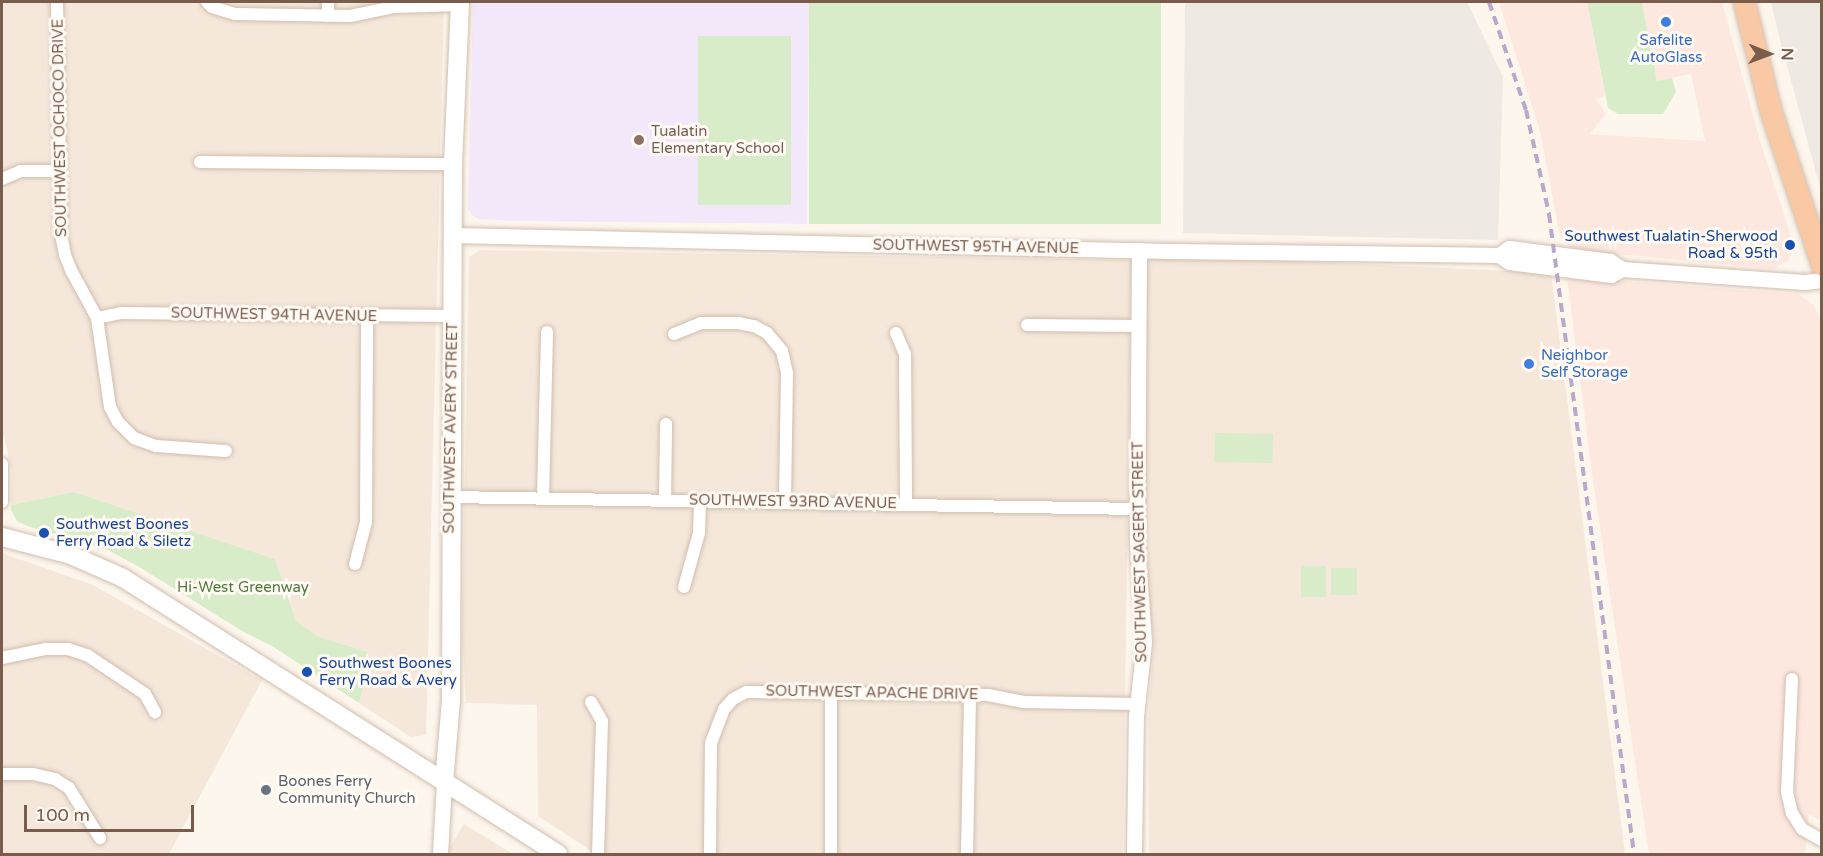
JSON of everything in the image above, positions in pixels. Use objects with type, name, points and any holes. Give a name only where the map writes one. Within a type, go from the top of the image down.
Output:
[{"type":"highway","points":[[1744,2],[1771,112],[1821,265]]},
{"type":"main road","name":"SOUTHWEST AVERY STREET","points":[[444,782],[451,701],[453,164],[460,3]]},
{"type":"main road","points":[[2,537],[71,555],[108,570],[558,855]]},
{"type":"street","name":"SOUTHWEST OCHOCO DRIVE","points":[[57,2],[58,171],[61,234],[65,255],[96,318],[110,406],[118,422],[134,438],[156,446],[226,451]]},
{"type":"street","points":[[207,2],[212,7],[235,14],[328,16],[350,16],[395,6],[460,3]]},
{"type":"street","points":[[328,2],[328,16]]},
{"type":"street","points":[[200,162],[453,164]]},
{"type":"street","points":[[2,179],[21,171],[58,171]]},
{"type":"street","name":"SOUTHWEST 95TH AVENUE","points":[[453,235],[1139,250],[1499,255],[1509,248],[1611,261],[1622,269],[1804,282],[1821,280]]},
{"type":"street","name":"SOUTHWEST SAGERT STREET","points":[[1134,855],[1137,704],[1144,642],[1137,560],[1139,250]]},
{"type":"street","name":"SOUTHWEST 94TH AVENUE","points":[[96,318],[121,313],[452,316]]},
{"type":"street","points":[[355,564],[366,522],[367,317]]},
{"type":"street","points":[[674,334],[701,323],[738,323],[754,326],[767,333],[782,351],[787,373],[785,501]]},
{"type":"street","points":[[1027,325],[1139,326]]},
{"type":"street","points":[[543,498],[547,332]]},
{"type":"street","points":[[896,333],[906,354],[906,505]]},
{"type":"street","points":[[665,500],[666,424]]},
{"type":"street","points":[[2,464],[2,502]]},
{"type":"street","name":"SOUTHWEST 93RD AVENUE","points":[[450,497],[785,501],[1137,509]]},
{"type":"street","points":[[684,587],[699,533],[700,500]]},
{"type":"street","points":[[2,658],[46,649],[68,649],[87,655],[145,694],[155,712]]},
{"type":"street","points":[[1792,679],[1787,792],[1791,813],[1803,829],[1821,840]]},
{"type":"street","name":"SOUTHWEST APACHE DRIVE","points":[[710,855],[711,743],[724,709],[733,699],[746,692],[970,695],[1025,702],[1137,704]]},
{"type":"street","points":[[831,692],[831,855]]},
{"type":"street","points":[[967,855],[970,695]]},
{"type":"street","points":[[591,702],[602,721],[598,855]]},
{"type":"street","points":[[2,774],[33,774],[54,779],[69,788],[100,838]]},
{"type":"street","name":"SOUTHWEST AVERY STREET","points":[[440,855],[444,782]]},
{"type":"shaded area","points":[[2,2],[444,2],[426,735],[411,737],[359,703],[364,685],[367,652],[317,636],[296,621],[275,559],[74,492],[11,505],[12,473],[2,427]]},
{"type":"shaded area","name":"Tualatin Elementary School","points":[[473,2],[809,2],[807,224],[516,221],[479,219],[472,215],[468,208]]},
{"type":"shaded area","points":[[1185,2],[1467,2],[1503,77],[1498,240],[1183,233]]},
{"type":"shaded area","points":[[1499,2],[1587,2],[1605,96],[1596,99],[1606,114],[1590,134],[1705,141],[1691,74],[1657,81],[1642,2],[1722,2],[1761,144],[1790,233],[1793,251],[1788,260],[1774,269],[1576,250],[1564,243],[1560,235],[1540,131]]},
{"type":"shaded area","points":[[1771,2],[1821,2],[1821,191],[1781,44]]},
{"type":"shaded area","points":[[480,250],[1131,260],[1123,854],[596,854],[538,816],[537,705],[466,703],[462,631],[469,257]]},
{"type":"shaded area","points":[[1147,254],[1551,273],[1625,854],[1149,854],[1148,723],[1154,641],[1143,558]]},
{"type":"shaded area","points":[[1567,277],[1798,294],[1814,305],[1821,321],[1822,822],[1809,814],[1805,854],[1649,854],[1593,481]]},
{"type":"shaded area","points":[[2,553],[93,585],[262,680],[169,854],[2,854]]},
{"type":"shaded area","points":[[464,824],[513,854],[450,854],[451,846]]},
{"type":"green space","points":[[809,2],[1161,2],[1161,224],[809,224]]},
{"type":"green space","points":[[1587,2],[1642,2],[1657,81],[1672,78],[1676,92],[1663,114],[1618,114],[1608,108]]},
{"type":"green space","points":[[698,36],[791,36],[791,205],[698,205]]},
{"type":"green space","points":[[1215,433],[1273,434],[1272,463],[1214,462]]},
{"type":"green space","name":"Hi-West Greenway","points":[[74,492],[275,559],[296,621],[317,636],[367,652],[364,685],[359,703],[272,646],[242,631],[141,568],[108,550],[27,526],[17,521],[11,510],[11,505]]},
{"type":"green space","points":[[1301,566],[1326,566],[1326,597],[1301,597]]},
{"type":"green space","points":[[1331,568],[1357,568],[1357,595],[1331,595]]},
{"type":"railway","points":[[1489,2],[1526,110],[1549,214],[1634,854]]},
{"type":"place","name":"Safelite AutoGlass","points":[[1666,22]]},
{"type":"place","name":"Tualatin Elementary School","points":[[639,140]]},
{"type":"place","name":"Southwest Tualatin-Sherwood Road & 95th","points":[[1790,245]]},
{"type":"place","name":"Neighbor Self Storage","points":[[1529,364]]},
{"type":"place","name":"Southwest Boones Ferry Road & Siletz","points":[[44,533]]},
{"type":"place","name":"Southwest Boones Ferry Road & Avery","points":[[307,672]]},
{"type":"place","name":"Boones Ferry Community Church","points":[[266,790]]}]
